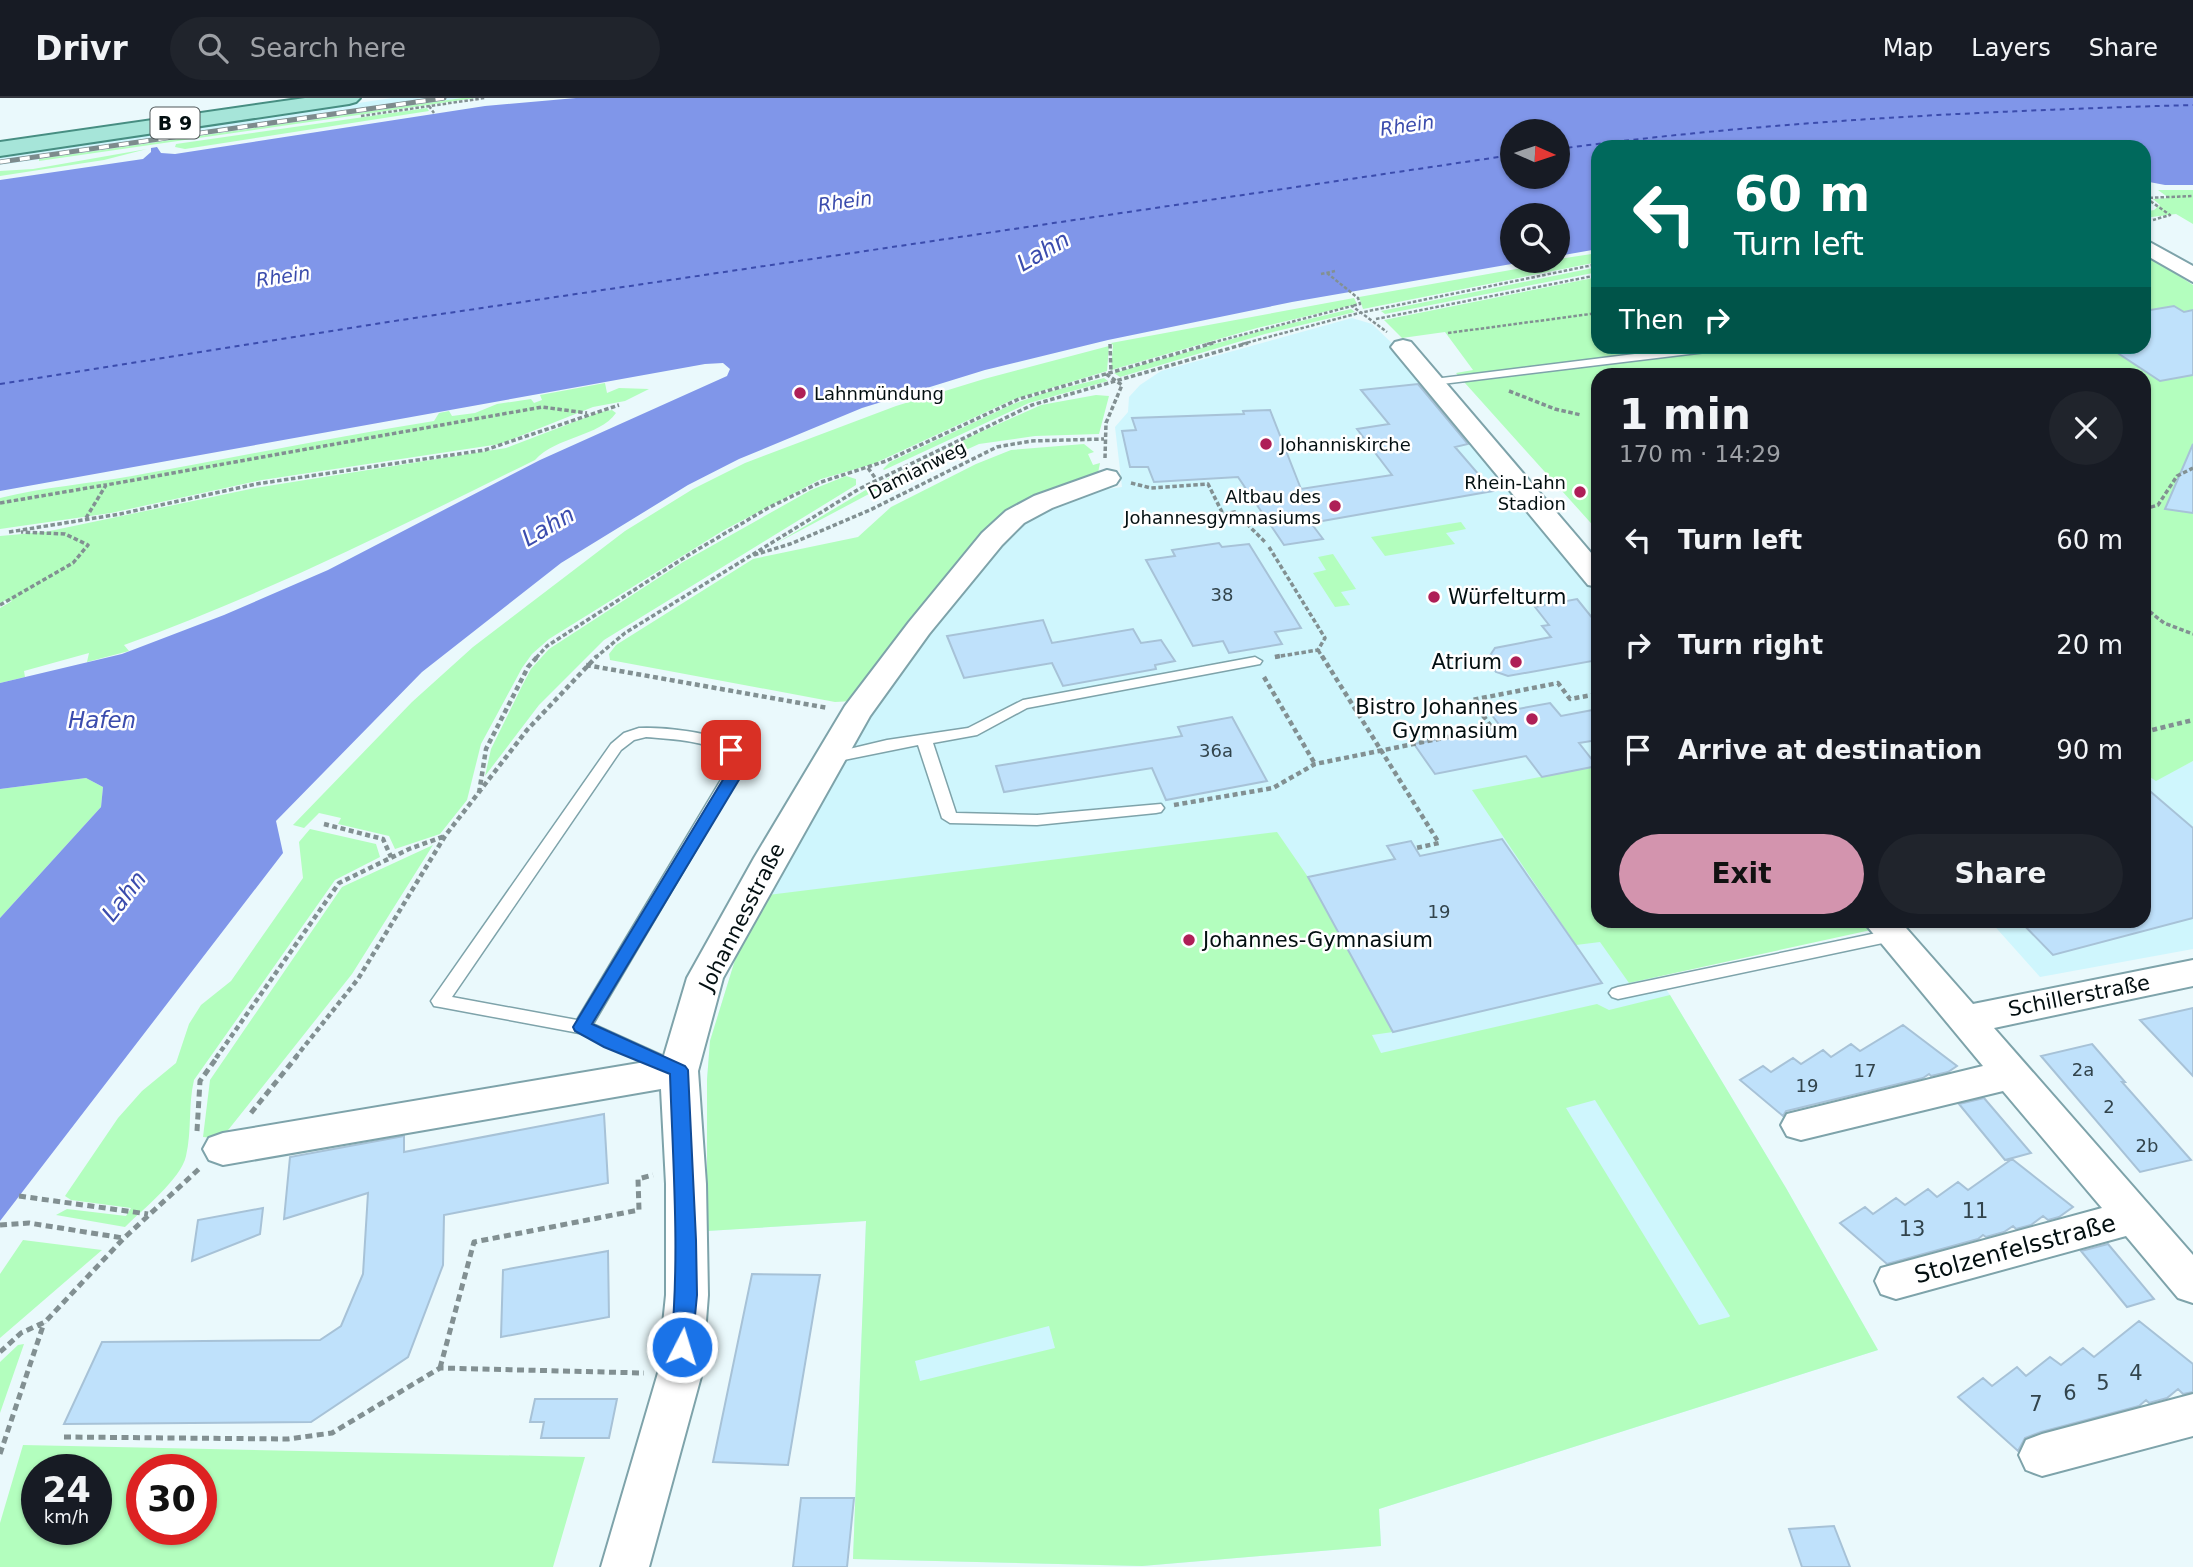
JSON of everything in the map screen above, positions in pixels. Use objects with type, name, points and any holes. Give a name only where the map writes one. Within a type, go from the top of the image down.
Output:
[{"type":"main road","name":"B 9","points":[[0,149],[349,98]]},
{"type":"street","points":[[2151,249],[2193,275]]},
{"type":"street","points":[[1403,347],[1591,571]]},
{"type":"street","name":"Johannesstraße","points":[[625,1567],[680,1373],[687,1295],[686,1184],[679,1070],[705,978],[856,713],[919,628],[1002,528],[1015,517],[1044,502],[1107,478]]},
{"type":"street","name":"Stolzenfelsstraße","points":[[1885,928],[2193,1285]]},
{"type":"street","name":"Schillerstraße","points":[[1964,1020],[2193,973]]},
{"type":"street","points":[[210,1135],[679,1070]]},
{"type":"street","points":[[1801,1125],[2011,1074]]},
{"type":"street","name":"Stolzenfelsstraße","points":[[1896,1281],[2134,1217]]},
{"type":"street","points":[[2042,1455],[2193,1415]]},
{"type":"lane","points":[[1434,382],[1665,354]]},
{"type":"lane","points":[[829,758],[972,732],[1023,704],[1255,661]]},
{"type":"lane","points":[[582,1027],[735,773],[739,763],[737,757],[723,745],[653,733],[638,733],[626,737],[616,747],[440,1002],[582,1027],[610,1042],[679,1070]]},
{"type":"lane","points":[[924,740],[950,818],[1037,820],[1156,808]]},
{"type":"lane","points":[[1618,993],[1885,928]]},
{"type":"path","points":[[429,106],[434,113]]},
{"type":"path","points":[[2151,198],[2193,196]]},
{"type":"path","points":[[2151,202],[2170,215],[2153,220]]},
{"type":"path","points":[[0,1352],[21,1333],[44,1322],[149,1215],[210,1135],[358,979],[445,836],[527,730],[586,665],[625,633],[876,480],[1032,405],[1169,364],[1359,313],[1591,265]]},
{"type":"path","points":[[1321,274],[1335,271]]},
{"type":"path","points":[[478,795],[486,749],[528,667],[547,646],[690,554],[768,508],[835,476],[868,468],[1018,400],[1105,373],[1360,304],[1358,298],[1327,272]]},
{"type":"path","points":[[1352,306],[1359,313],[1375,319],[1591,276]]},
{"type":"path","points":[[1448,333],[1591,314]]},
{"type":"path","points":[[1110,344],[1111,372]]},
{"type":"path","points":[[1105,373],[1116,381]]},
{"type":"path","points":[[1485,376],[1499,387],[1526,398],[1581,415]]},
{"type":"path","name":"Damianweg","points":[[748,557],[790,544],[859,514],[997,447],[1031,441],[1104,439],[1112,404],[1122,386],[1116,381]]},
{"type":"path","points":[[0,532],[86,519],[256,484],[496,448],[587,413],[619,405]]},
{"type":"path","points":[[0,503],[542,407],[587,413]]},
{"type":"path","points":[[868,468],[876,480]]},
{"type":"path","points":[[2151,507],[2158,505],[2177,476],[2193,468]]},
{"type":"path","points":[[1107,478],[1151,488],[1208,484],[1223,514],[1235,512],[1265,542]]},
{"type":"path","points":[[86,519],[106,485]]},
{"type":"path","points":[[0,605],[74,563],[88,545],[81,538],[45,532],[9,531]]},
{"type":"path","points":[[1269,547],[1325,638],[1318,650],[1255,661],[1314,764]]},
{"type":"path","points":[[2151,613],[2164,623],[2193,634]]},
{"type":"path","points":[[1318,650],[1440,843],[1416,848]]},
{"type":"path","points":[[586,665],[756,693],[856,713]]},
{"type":"path","points":[[1156,808],[1273,788],[1314,764],[1492,727],[1472,700],[1558,684],[1570,699],[1591,695]]},
{"type":"path","points":[[2151,730],[2193,720]]},
{"type":"path","points":[[324,824],[383,839],[391,857]]},
{"type":"path","points":[[210,1135],[201,1082],[210,1065],[339,883],[391,857],[445,836]]},
{"type":"path","points":[[440,1368],[474,1241],[639,1210],[638,1179],[662,1173]]},
{"type":"path","points":[[19,1196],[149,1215]]},
{"type":"path","points":[[0,1225],[29,1223],[124,1238]]},
{"type":"path","points":[[0,1454],[44,1322]]},
{"type":"path","points":[[64,1437],[288,1439],[332,1433],[440,1368],[680,1373]]},
{"type":"shaded area","points":[[392,98],[462,98],[0,165],[0,156]]},
{"type":"shaded area","name":"Johannes-Gymnasium","points":[[1352,318],[1372,324],[1397,348],[1591,582],[1591,768],[1528,781],[1591,906],[1591,928],[1625,928],[1670,995],[1786,1188],[1878,1350],[1379,1509],[1381,1546],[1142,1566],[853,1559],[866,1221],[707,1231],[707,1080],[710,1041],[735,960],[867,713],[929,630],[1016,527],[1047,507],[1086,492],[1122,487],[1115,427],[1128,412],[1129,397],[1140,385],[1161,371]]},
{"type":"shaded area","points":[[2193,761],[2193,949],[2040,977],[1996,928],[2151,928],[2151,777],[2156,780]]},
{"type":"green space","points":[[476,98],[39,161],[39,159]]},
{"type":"green space","points":[[427,108],[429,111],[185,149],[175,147],[176,144]]},
{"type":"green space","points":[[147,149],[104,160],[0,176],[0,171],[33,169]]},
{"type":"green space","points":[[2158,190],[2193,190],[2193,224],[2176,214],[2151,217],[2151,211],[2160,205],[2153,199],[2169,198]]},
{"type":"green space","points":[[1591,254],[1591,263],[1570,268],[1570,257]]},
{"type":"green space","points":[[2151,258],[2193,285],[2193,761],[2156,781],[2151,778],[2151,368],[1591,368],[1591,523],[1456,373],[1473,370],[1445,332],[1402,338],[1384,320],[1591,278],[1591,354],[2151,354]]},
{"type":"green space","points":[[1591,268],[1591,273],[1385,314],[1381,311]]},
{"type":"green space","points":[[1500,272],[1543,273],[1363,309],[1359,297]]},
{"type":"green space","points":[[1354,298],[1357,304],[1257,328],[1111,370],[1111,343]]},
{"type":"green space","points":[[1351,309],[1355,312],[1265,334],[1120,377],[1114,373],[1260,331]]},
{"type":"green space","points":[[1109,346],[1107,371],[1012,400],[873,464],[821,479],[724,530],[549,639],[532,654],[522,668],[481,744],[467,800],[440,834],[395,849],[389,836],[338,824],[341,818],[319,813],[304,828],[293,825],[412,702],[473,647],[625,531],[693,489],[745,463],[896,406],[984,379]]},
{"type":"green space","points":[[1104,378],[1108,381],[1029,403],[883,469],[890,462],[1013,404]]},
{"type":"green space","points":[[605,383],[607,393],[619,388],[649,389],[625,401],[593,407],[500,444],[262,480],[111,513],[0,529],[0,498],[434,421],[439,413],[449,411],[452,416],[475,413],[497,404],[531,399],[534,403],[542,400],[540,395]]},
{"type":"green space","points":[[1096,395],[1109,396],[1099,434],[1035,436],[979,444],[867,495],[775,544],[869,488],[974,435],[1041,405]]},
{"type":"green space","points":[[612,410],[616,413],[609,421],[555,446],[535,460],[281,582],[124,645],[129,651],[87,662],[89,653],[24,671],[25,677],[0,683],[0,608],[12,601],[8,599],[0,603],[0,536],[45,532],[255,488],[506,448],[600,412]]},
{"type":"green space","points":[[1084,444],[1094,452],[1088,454],[1093,465],[1100,463],[1098,473],[1035,501],[853,701],[835,702],[610,660],[609,654],[616,645],[753,559],[858,537],[891,507],[976,464],[1011,450]]},
{"type":"green space","points":[[846,476],[856,479],[856,485],[604,640],[539,705],[485,776],[491,749],[523,684],[531,669],[549,649],[683,562],[811,490]]},
{"type":"green space","points":[[1461,522],[1466,529],[1446,533],[1455,544],[1385,556],[1371,537]]},
{"type":"green space","points":[[1333,554],[1356,589],[1341,592],[1350,605],[1335,607],[1313,573],[1326,570],[1318,557]]},
{"type":"green space","points":[[1591,767],[1591,928],[1871,930],[1629,983],[1600,942],[1576,945],[1472,790]]},
{"type":"green space","points":[[86,778],[103,787],[101,807],[0,918],[0,789]]},
{"type":"green space","points":[[310,829],[376,844],[380,857],[335,880],[194,1080],[188,1147],[183,1165],[160,1194],[125,1227],[56,1215],[67,1209],[126,1216],[131,1208],[71,1200],[65,1196],[118,1118],[142,1091],[176,1063],[189,1024],[201,1005],[231,981],[303,878],[299,842]]},
{"type":"green space","name":"Johannes-Gymnasium","points":[[1277,832],[1308,877],[1393,1032],[1372,1035],[1381,1053],[1597,1004],[1609,1010],[1670,995],[1786,1188],[1878,1350],[1379,1509],[1381,1546],[1142,1566],[853,1559],[866,1221],[707,1231],[707,1080],[710,1041],[735,960],[768,895]],"holes":[[[1595,1100],[1730,1316],[1729,1317],[1699,1325],[1566,1108]],[[1049,1326],[1055,1348],[920,1381],[915,1361]]]},
{"type":"green space","points":[[433,845],[352,974],[221,1139],[203,1137],[210,1080],[342,887]]},
{"type":"green space","points":[[23,1240],[102,1250],[0,1338],[0,1274]]},
{"type":"green space","points":[[24,1344],[0,1413],[0,1362],[18,1345]]},
{"type":"green space","points":[[23,1445],[585,1457],[553,1567],[0,1567],[0,1523]]},
{"type":"water","points":[[576,98],[2193,98],[2193,185],[2151,182],[2151,140],[1591,140],[1591,250],[1570,254],[1570,203],[1500,203],[1500,266],[1292,302],[1108,340],[985,370],[862,408],[739,459],[688,485],[561,563],[422,672],[276,821],[283,853],[0,1221],[0,918],[101,807],[103,787],[86,778],[0,789],[0,683],[122,654],[224,615],[328,570],[540,460],[727,376],[730,369],[723,363],[705,364],[0,491],[0,180],[143,159],[151,152],[151,148],[157,147],[161,153],[175,154],[485,106]]},
{"type":"building","points":[[2174,306],[2184,312],[2193,310],[2193,375],[2160,381],[2151,375],[2151,368],[2140,368],[2119,354],[2151,354],[2151,310]]},
{"type":"building","points":[[1418,384],[1468,444],[1455,447],[1493,491],[1311,523],[1323,539],[1284,545],[1238,477],[1154,482],[1148,467],[1130,467],[1122,431],[1136,430],[1132,418],[1244,414],[1243,411],[1270,410],[1301,489],[1392,475],[1357,429],[1389,424],[1361,390]]},
{"type":"building","points":[[2193,444],[2193,513],[2165,509]]},
{"type":"building","points":[[1219,543],[1222,547],[1249,544],[1301,628],[1275,632],[1282,644],[1229,653],[1223,641],[1193,646],[1146,560],[1175,556],[1172,550]]},
{"type":"building","points":[[1577,599],[1591,616],[1591,661],[1508,676],[1496,672],[1487,660],[1495,648],[1551,637],[1542,626],[1549,625],[1535,607]]},
{"type":"building","points":[[1043,620],[1052,643],[1133,629],[1141,643],[1161,640],[1175,661],[1155,665],[1156,669],[1063,686],[1052,663],[964,678],[947,636]]},
{"type":"building","points":[[1550,703],[1561,716],[1591,710],[1591,741],[1579,743],[1591,758],[1591,767],[1542,777],[1526,756],[1435,774],[1414,744],[1501,727],[1491,714]]},
{"type":"building","points":[[1232,717],[1267,781],[1166,800],[1152,768],[1004,792],[996,766],[1182,736],[1178,727]]},
{"type":"building","points":[[2151,792],[2193,828],[2193,918],[2053,955],[2027,928],[2151,928]]},
{"type":"building","points":[[1502,839],[1602,983],[1393,1032],[1308,877],[1395,859],[1387,846],[1411,841],[1420,856]]},
{"type":"building","points":[[2193,1008],[2193,1076],[2140,1020]]},
{"type":"building","points":[[1903,1025],[1957,1066],[1948,1072],[1931,1076],[1929,1074],[1923,1078],[1786,1111],[1783,1116],[1740,1080],[1763,1066],[1771,1072],[1793,1058],[1801,1064],[1823,1050],[1831,1057],[1851,1044],[1860,1051]]},
{"type":"building","points":[[2092,1044],[2191,1160],[2140,1172],[2041,1056]]},
{"type":"building","points":[[1984,1098],[2031,1153],[2005,1160],[1959,1104]]},
{"type":"building","points":[[604,1114],[608,1183],[444,1215],[443,1265],[408,1357],[311,1422],[64,1424],[102,1342],[320,1340],[341,1326],[363,1274],[368,1193],[284,1219],[290,1157],[404,1136],[404,1152]]},
{"type":"building","points":[[2012,1159],[2073,1207],[2059,1217],[2048,1220],[2043,1216],[2031,1225],[2016,1229],[2013,1226],[2004,1232],[1986,1237],[1983,1235],[1978,1239],[1887,1264],[1840,1223],[1865,1207],[1873,1214],[1896,1198],[1905,1205],[1928,1189],[1937,1197],[1958,1182],[1968,1190]]},
{"type":"building","points":[[263,1208],[260,1234],[192,1261],[198,1220]]},
{"type":"building","points":[[2108,1244],[2154,1299],[2127,1307],[2081,1251]]},
{"type":"building","points":[[608,1251],[609,1317],[501,1337],[503,1270]]},
{"type":"building","points":[[752,1274],[820,1275],[788,1465],[713,1462]]},
{"type":"building","points":[[2139,1321],[2193,1364],[2193,1392],[2183,1394],[2178,1389],[2167,1398],[2149,1403],[2146,1400],[2139,1406],[2041,1432],[2025,1438],[2018,1451],[1958,1397],[1983,1378],[1992,1386],[2017,1367],[2026,1376],[2050,1357],[2061,1365],[2083,1348],[2094,1357]]},
{"type":"building","points":[[535,1399],[617,1399],[609,1438],[541,1438],[544,1422],[530,1422]]},
{"type":"building","points":[[801,1498],[854,1498],[847,1567],[793,1567]]},
{"type":"building","points":[[1834,1526],[1850,1567],[1802,1567],[1789,1529]]},
{"type":"ferry route","points":[[1629,140],[1875,119],[2193,105]]},
{"type":"ferry route","points":[[1570,147],[1591,145]]},
{"type":"ferry route","points":[[0,384],[401,320],[1500,157]]},
{"type":"railway","points":[[0,162],[444,98]]},
{"type":"place","name":"Lahnmündung","points":[[800,393]]},
{"type":"place","name":"Johanniskirche","points":[[1266,444]]},
{"type":"place","name":"Rhein-Lahn Stadion","points":[[1580,492]]},
{"type":"place","name":"Altbau des Johannesgymnasiums","points":[[1335,506]]},
{"type":"place","name":"Würfelturm","points":[[1434,597]]},
{"type":"place","name":"Atrium","points":[[1516,662]]},
{"type":"place","name":"Bistro Johannes Gymnasium","points":[[1532,719]]},
{"type":"place","name":"Johannes-Gymnasium","points":[[1189,940]]},
{"type":"route","points":[[682,1347],[687,1295],[686,1184],[679,1070],[610,1042],[582,1027],[735,773],[739,763],[731,750]]},
{"type":"water label","name":"Rhein","points":[[1407,125]]},
{"type":"water label","name":"Rhein","points":[[845,201]]},
{"type":"water label","name":"Lahn","points":[[1043,251]]},
{"type":"water label","name":"Rhein","points":[[283,276]]},
{"type":"water label","name":"Lahn","points":[[548,526]]},
{"type":"water label","name":"Hafen","points":[[102,720]]},
{"type":"water label","name":"Lahn","points":[[124,896]]}]
